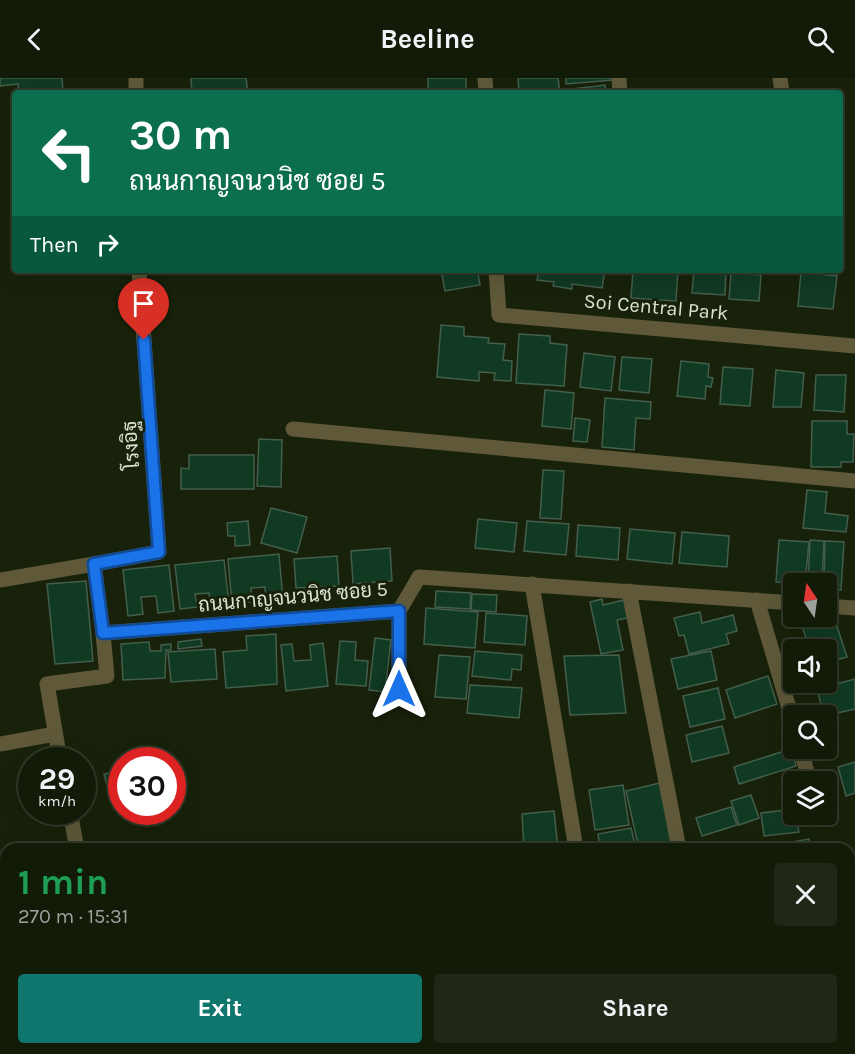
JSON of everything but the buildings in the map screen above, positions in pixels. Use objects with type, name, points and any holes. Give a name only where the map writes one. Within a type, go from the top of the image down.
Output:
[{"type":"street","name":"โรงอิฐ","points":[[94,564],[159,552],[140,273]]},
{"type":"street","name":"Soi Central Park","points":[[496,273],[499,315],[855,346]]},
{"type":"street","points":[[293,429],[855,481]]},
{"type":"street","points":[[0,580],[94,564],[107,676],[46,684],[58,747]]},
{"type":"street","name":"ถนนกาญจนวนิช ซอย 5","points":[[103,633],[399,611],[419,577],[783,602]]},
{"type":"street","points":[[532,584],[575,843]]},
{"type":"street","points":[[629,591],[678,843]]},
{"type":"street","points":[[757,600],[788,705]]},
{"type":"street","points":[[837,607],[855,608]]},
{"type":"street","points":[[399,611],[399,689]]},
{"type":"street","points":[[0,744],[55,734]]},
{"type":"street","points":[[72,825],[76,843]]},
{"type":"route","points":[[144,340],[159,552],[94,564],[103,633],[354,612],[399,611],[399,689]]}]
